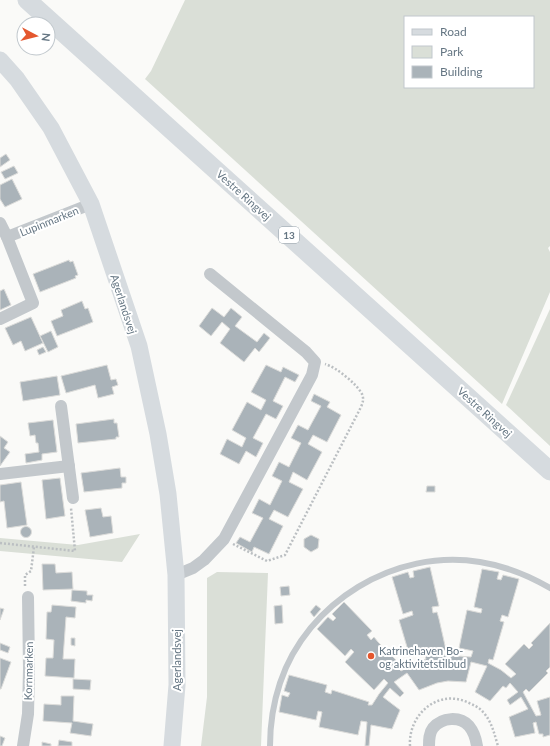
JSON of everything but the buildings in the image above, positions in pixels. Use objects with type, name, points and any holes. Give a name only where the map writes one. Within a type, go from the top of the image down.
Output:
[{"type":"main road","name":"Vestre Ringvej","points":[[27,0],[550,471]]},
{"type":"street","name":"Agerlandsvej","points":[[0,60],[17,79],[51,128],[91,204],[139,346],[158,434],[168,494],[176,575],[177,685],[172,746]]},
{"type":"street","name":"Lupinmarken","points":[[7,237],[91,204]]},
{"type":"street","name":"Lupinmarken","points":[[0,223],[33,303],[0,319]]},
{"type":"street","points":[[176,575],[193,568],[204,560],[224,539],[312,375],[315,362],[306,352],[210,274]]},
{"type":"street","points":[[61,406],[73,498]]},
{"type":"street","points":[[0,474],[69,466]]},
{"type":"street","name":"Kornmarken","points":[[23,746],[28,714],[28,596]]},
{"type":"street","points":[[429,746],[429,738],[433,728],[440,722],[450,719],[460,720],[468,725],[474,733],[477,746]]},
{"type":"lane","points":[[270,746],[273,708],[280,683],[290,660],[303,638],[318,618],[337,601],[358,586],[380,575],[404,566],[429,561],[454,560],[479,562],[504,567],[528,576],[550,588]]},
{"type":"path","points":[[224,539],[267,561],[285,555],[361,407],[363,400],[362,394],[350,380],[328,364],[315,362]]},
{"type":"path","points":[[0,543],[75,551],[71,506],[73,498]]},
{"type":"path","points":[[28,596],[25,585],[25,574],[31,570],[34,547]]},
{"type":"green space","points":[[185,0],[550,0],[550,246],[548,248],[550,252],[550,292],[502,404],[145,79],[151,71]]},
{"type":"green space","points":[[550,309],[550,446],[506,405]]},
{"type":"green space","points":[[140,534],[122,562],[0,551],[0,538],[78,545]]},
{"type":"green space","points":[[217,572],[268,573],[261,746],[201,746],[207,697],[207,578]]},
{"type":"place","name":"Katrinehaven Bo- og aktivitetstilbud","points":[[371,656]]}]
